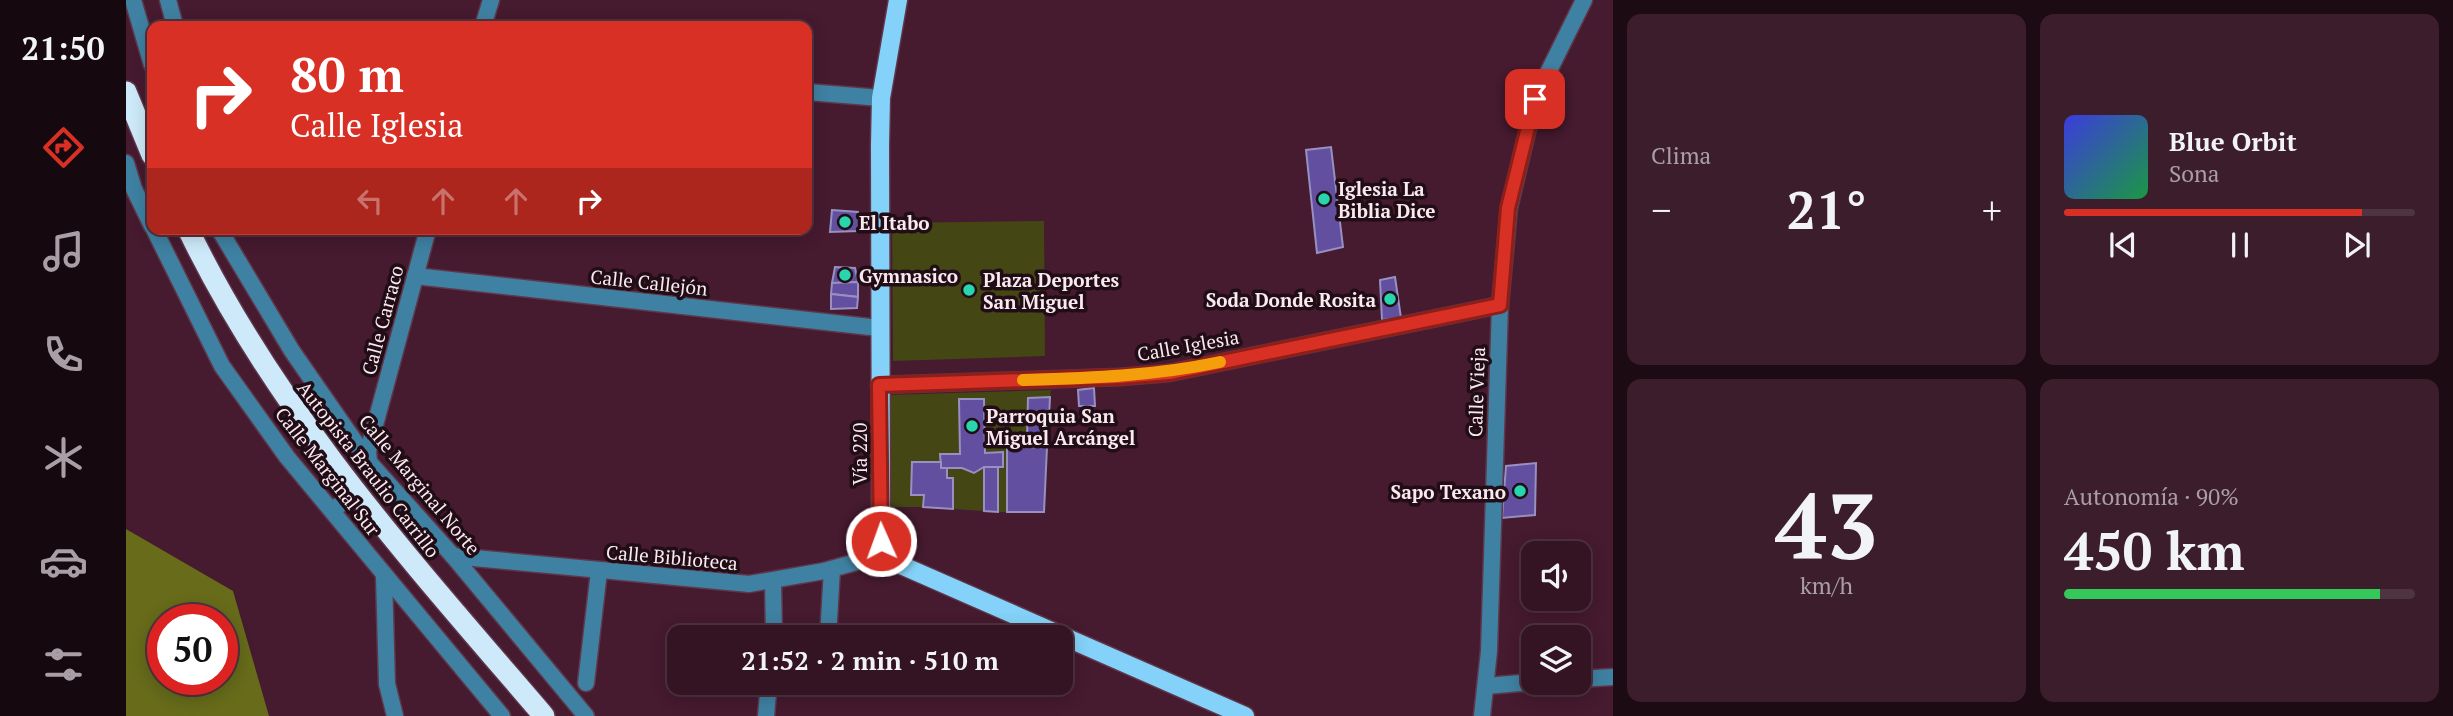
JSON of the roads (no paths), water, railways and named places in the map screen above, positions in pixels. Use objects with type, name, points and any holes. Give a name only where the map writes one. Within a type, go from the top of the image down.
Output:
[{"type":"highway","points":[[126,92],[147,143]]},
{"type":"highway","name":"Autopista Braulio Carrillo","points":[[191,235],[273,381],[357,493],[544,716]]},
{"type":"main road","name":"Vía 220","points":[[885,554],[881,536],[878,204],[881,98],[898,0]]},
{"type":"main road","points":[[885,554],[894,562],[985,604],[1245,716]]},
{"type":"street","points":[[132,0],[147,49]]},
{"type":"street","points":[[169,0],[174,21]]},
{"type":"street","points":[[485,21],[491,0]]},
{"type":"street","name":"Calle Vieja","points":[[1482,716],[1486,686],[1500,305],[1508,208],[1524,137],[1542,83],[1584,0]]},
{"type":"street","points":[[812,92],[881,98]]},
{"type":"street","name":"Calle Marginal Sur","points":[[126,163],[134,190],[147,216]]},
{"type":"street","name":"Calle Marginal Sur","points":[[156,235],[222,366],[287,457],[502,716]]},
{"type":"street","name":"Calle Marginal Norte","points":[[223,235],[292,351],[369,462],[453,556],[586,716]]},
{"type":"street","name":"Calle Carraco","points":[[369,462],[368,451],[426,235]]},
{"type":"street","name":"Calle Callejón","points":[[415,276],[879,328]]},
{"type":"street","name":"Calle Iglesia","points":[[879,385],[1169,373],[1500,305]]},
{"type":"street","points":[[332,510],[357,493]]},
{"type":"street","name":"Calle Biblioteca","points":[[453,556],[738,584],[773,581],[832,569],[885,554]]},
{"type":"street","points":[[829,625],[832,569]]},
{"type":"street","points":[[586,683],[599,571]]},
{"type":"street","points":[[384,577],[387,684],[395,716]]},
{"type":"street","points":[[773,581],[774,625]]},
{"type":"street","points":[[1591,678],[1613,677]]},
{"type":"street","points":[[1486,686],[1521,683]]},
{"type":"street","points":[[766,716],[768,695]]},
{"type":"place","name":"Iglesia La Biblia Dice","points":[[1324,199]]},
{"type":"place","name":"El Itabo","points":[[845,222]]},
{"type":"place","name":"Gymnasico","points":[[845,275]]},
{"type":"place","name":"Plaza Deportes San Miguel","points":[[969,290]]},
{"type":"place","name":"Soda Donde Rosita","points":[[1390,299]]},
{"type":"place","name":"Parroquia San Miguel Arcángel","points":[[972,426]]},
{"type":"place","name":"Sapo Texano","points":[[1520,491]]}]
